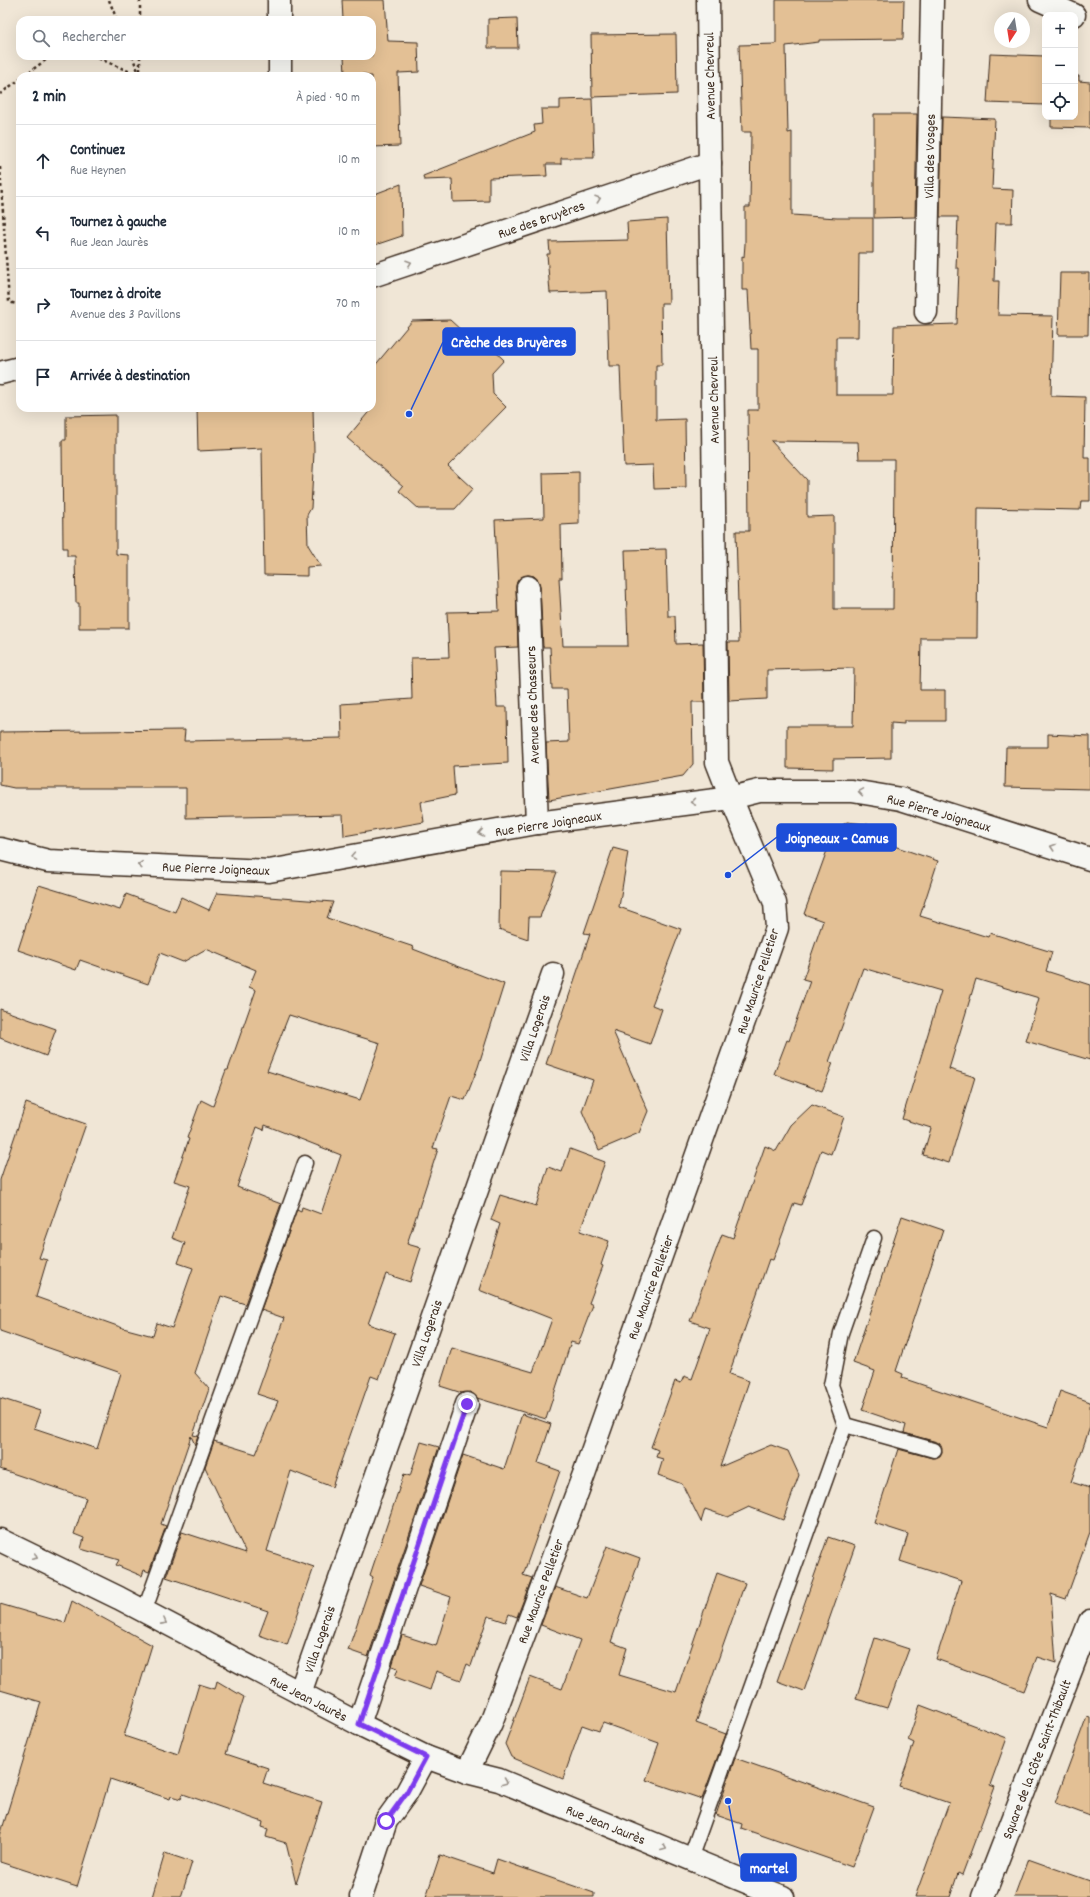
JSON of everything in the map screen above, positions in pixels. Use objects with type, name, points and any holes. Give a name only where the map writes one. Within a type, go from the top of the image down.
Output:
[{"type":"street","points":[[279,0],[280,16]]},
{"type":"street","name":"Avenue Chevreul","points":[[708,0],[717,762],[731,798]]},
{"type":"street","name":"Villa des Vosges","points":[[926,312],[932,0]]},
{"type":"street","points":[[1040,0],[1067,12]]},
{"type":"street","points":[[1078,17],[1090,22]]},
{"type":"street","points":[[280,60],[280,72]]},
{"type":"street","name":"Rue des Bruyères","points":[[376,275],[710,162]]},
{"type":"street","points":[[0,373],[16,369]]},
{"type":"street","name":"Avenue des Chasseurs","points":[[528,587],[537,823]]},
{"type":"street","name":"Rue Pierre Joigneaux","points":[[0,848],[48,861],[269,871],[537,823],[731,798],[759,791],[844,791],[894,798],[1090,859]]},
{"type":"street","name":"Rue Maurice Pelletier","points":[[467,1772],[491,1723],[584,1474],[777,928],[775,903],[731,798]]},
{"type":"street","name":"Villa Logerais","points":[[300,1693],[553,974]]},
{"type":"street","points":[[359,1724],[467,1404]]},
{"type":"street","name":"Rue Jean Jaurès","points":[[0,1540],[144,1612],[359,1724],[426,1757],[467,1772],[499,1780],[783,1897]]},
{"type":"street","name":"Square de la Côte Saint-Thibault","points":[[983,1897],[1090,1621]]},
{"type":"street","points":[[361,1897],[386,1821],[407,1792],[426,1757]]},
{"type":"lane","points":[[144,1612],[305,1163]]},
{"type":"lane","points":[[690,1859],[845,1425],[831,1385],[841,1333],[874,1238]]},
{"type":"lane","points":[[845,1425],[934,1450]]},
{"type":"path","points":[[109,0],[115,16]]},
{"type":"path","points":[[140,0],[140,16]]},
{"type":"path","points":[[29,72],[45,60]]},
{"type":"path","points":[[102,60],[131,72]]},
{"type":"path","points":[[134,60],[138,72]]},
{"type":"path","points":[[140,60],[140,72]]},
{"type":"path","points":[[0,94],[16,82]]},
{"type":"path","points":[[0,166],[9,302],[16,304]]},
{"type":"building","points":[[342,0],[385,0],[388,41],[418,42],[419,72],[398,73],[400,146],[376,147],[376,72],[345,72],[344,60],[376,60],[376,16],[343,16]]},
{"type":"building","points":[[776,0],[904,0],[903,39],[819,40],[819,42],[786,46],[788,133],[792,132],[792,215],[837,218],[873,218],[873,253],[859,253],[858,337],[836,337],[836,395],[893,395],[894,326],[957,324],[959,268],[956,268],[958,217],[940,217],[942,117],[995,119],[992,189],[1013,190],[1012,223],[996,223],[994,281],[999,281],[998,315],[1053,316],[1051,396],[1085,397],[1084,458],[1090,458],[1090,501],[1081,501],[1080,510],[978,508],[977,638],[921,638],[920,690],[945,690],[945,721],[904,721],[904,724],[891,723],[891,758],[833,759],[833,769],[787,768],[787,726],[853,726],[854,668],[767,670],[767,699],[729,701],[728,642],[739,642],[736,531],[749,531],[748,410],[758,410],[758,349],[751,349],[748,290],[742,290],[742,256],[744,257],[745,244],[745,207],[750,207],[751,132],[742,132],[739,45],[776,44]],"holes":[[[771,441],[858,442],[859,459],[894,459],[893,609],[834,609],[834,516],[807,517],[807,480]]]},
{"type":"building","points":[[517,18],[518,48],[488,48],[488,19]]},
{"type":"building","points":[[676,34],[677,94],[592,97],[591,35]]},
{"type":"building","points":[[990,54],[1042,56],[1042,105],[987,103]]},
{"type":"building","points":[[1078,76],[1079,81],[1090,82],[1090,128],[1051,127],[1051,120],[1078,120]]},
{"type":"building","points":[[592,99],[594,158],[561,158],[561,164],[546,164],[547,176],[489,178],[489,201],[453,202],[452,179],[424,180],[423,176],[535,132],[534,125],[542,124],[541,109],[560,109],[560,100]]},
{"type":"building","points":[[874,114],[917,114],[915,217],[874,218]]},
{"type":"building","points":[[401,184],[402,236],[376,245],[376,193]]},
{"type":"building","points":[[667,219],[669,303],[661,303],[662,365],[656,365],[656,420],[685,419],[686,488],[654,489],[653,465],[624,466],[620,366],[609,366],[607,291],[550,293],[547,254],[550,254],[549,242],[628,240],[627,222]]},
{"type":"building","points":[[1060,273],[1089,273],[1088,335],[1058,335]]},
{"type":"building","points":[[450,320],[474,342],[479,336],[504,360],[492,373],[493,394],[506,407],[448,466],[473,489],[455,509],[419,509],[399,491],[403,486],[347,438],[369,412],[376,412],[376,364],[412,321]]},
{"type":"building","points":[[197,412],[313,412],[314,452],[311,508],[307,515],[308,545],[321,566],[307,567],[307,576],[264,575],[262,448],[198,451]]},
{"type":"building","points":[[116,415],[116,554],[129,555],[129,628],[79,628],[79,603],[76,603],[75,556],[67,556],[67,548],[63,548],[62,440],[66,440],[66,416]]},
{"type":"building","points":[[579,472],[579,524],[561,525],[562,578],[559,578],[563,646],[628,646],[625,550],[666,549],[668,616],[675,616],[676,644],[703,643],[704,702],[692,702],[693,764],[683,776],[549,800],[546,743],[569,742],[567,689],[552,689],[550,647],[543,647],[540,586],[538,580],[534,576],[528,575],[521,577],[517,582],[516,587],[518,647],[494,648],[497,707],[507,707],[508,763],[453,766],[455,795],[421,802],[424,822],[344,836],[343,815],[186,818],[186,788],[14,788],[0,785],[0,732],[185,730],[184,741],[342,738],[341,704],[412,699],[411,658],[449,657],[447,612],[499,611],[495,520],[544,518],[543,473]]},
{"type":"building","points":[[1048,734],[1090,736],[1090,789],[1005,787],[1006,747],[1048,747]]},
{"type":"building","points":[[847,822],[882,826],[896,830],[891,845],[938,861],[920,916],[988,937],[990,933],[1052,952],[1046,971],[1090,985],[1090,1060],[1026,1041],[1039,998],[976,979],[949,1069],[975,1077],[949,1163],[923,1155],[931,1128],[902,1119],[941,991],[863,968],[829,1062],[833,1063],[822,1091],[774,1074],[787,1040],[789,1041],[810,981],[803,979],[823,921],[804,914],[834,831]]},
{"type":"building","points":[[613,848],[628,852],[619,907],[681,929],[652,1005],[662,1009],[650,1044],[613,1031],[648,1111],[639,1133],[599,1150],[582,1111],[593,1080],[546,1064],[590,934],[584,933]]},
{"type":"building","points":[[500,871],[557,872],[540,917],[529,917],[528,939],[499,929]]},
{"type":"building","points":[[39,885],[120,910],[126,894],[175,912],[181,897],[209,910],[217,893],[333,902],[327,918],[414,947],[413,949],[504,984],[478,1067],[465,1100],[451,1096],[433,1148],[438,1149],[407,1244],[421,1248],[410,1282],[386,1274],[368,1324],[395,1333],[379,1379],[371,1376],[332,1487],[291,1471],[267,1551],[314,1567],[287,1645],[259,1635],[268,1611],[166,1577],[182,1532],[246,1553],[205,1467],[214,1441],[256,1454],[278,1401],[257,1394],[284,1318],[261,1310],[297,1209],[301,1211],[302,1207],[321,1214],[341,1155],[265,1125],[264,1130],[257,1127],[237,1187],[281,1204],[245,1304],[221,1296],[195,1373],[209,1389],[193,1435],[198,1436],[195,1445],[191,1436],[161,1524],[166,1526],[149,1572],[144,1570],[142,1576],[116,1565],[119,1560],[81,1549],[84,1538],[74,1534],[86,1498],[0,1469],[0,1398],[40,1411],[34,1428],[97,1449],[121,1373],[0,1331],[0,1180],[26,1103],[86,1124],[39,1258],[47,1260],[36,1297],[123,1328],[153,1336],[157,1323],[172,1328],[193,1268],[178,1263],[185,1243],[172,1238],[190,1186],[174,1181],[189,1139],[187,1138],[201,1100],[213,1106],[226,1070],[228,1070],[256,990],[249,987],[256,970],[206,949],[183,962],[160,953],[148,984],[80,960],[76,970],[18,950]],"holes":[[[289,1015],[380,1043],[360,1100],[267,1071]]]},
{"type":"building","points":[[0,1009],[56,1029],[46,1056],[0,1038]]},
{"type":"building","points":[[812,1105],[844,1117],[831,1154],[821,1150],[801,1205],[794,1203],[773,1260],[769,1259],[729,1374],[749,1381],[720,1467],[771,1445],[788,1451],[799,1475],[783,1520],[749,1507],[728,1517],[705,1509],[701,1522],[682,1484],[658,1475],[663,1459],[656,1457],[658,1450],[651,1447],[675,1381],[681,1383],[684,1376],[692,1379],[710,1328],[690,1321],[722,1234],[733,1238],[765,1146],[776,1151],[791,1125]]},
{"type":"building","points":[[570,1149],[605,1162],[580,1231],[609,1241],[601,1265],[603,1266],[589,1303],[593,1305],[578,1344],[571,1342],[546,1419],[477,1398],[471,1392],[462,1393],[440,1386],[452,1348],[533,1372],[552,1319],[479,1290],[500,1224],[491,1220],[500,1195],[536,1206],[548,1167],[562,1172]]},
{"type":"building","points":[[902,1216],[943,1230],[896,1371],[903,1374],[902,1378],[1048,1427],[1060,1391],[1090,1402],[1090,1427],[1071,1482],[1090,1488],[1090,1532],[1066,1599],[1051,1594],[1056,1663],[1037,1657],[1024,1691],[936,1659],[961,1581],[900,1561],[908,1534],[874,1523],[898,1449],[932,1458],[940,1456],[942,1452],[940,1444],[937,1442],[904,1433],[906,1425],[862,1410],[875,1371],[853,1363]]},
{"type":"building","points":[[522,1414],[551,1424],[538,1463],[560,1471],[523,1575],[532,1578],[517,1617],[509,1614],[506,1622],[488,1616],[471,1666],[467,1664],[461,1680],[436,1671],[430,1690],[395,1677],[398,1668],[392,1666],[402,1635],[436,1646],[451,1597],[419,1586],[463,1455],[504,1469]]},
{"type":"building","points":[[421,1442],[439,1447],[368,1657],[348,1650],[373,1577],[370,1575],[404,1474],[410,1476]]},
{"type":"building","points":[[828,1537],[855,1546],[804,1691],[777,1681]]},
{"type":"building","points":[[607,1546],[640,1558],[611,1642],[627,1648],[619,1675],[676,1692],[717,1573],[745,1583],[696,1723],[726,1734],[702,1799],[646,1780],[659,1743],[603,1723],[599,1731],[582,1725],[563,1779],[511,1757],[505,1744],[530,1677],[562,1689],[580,1640],[541,1625],[555,1587],[587,1598]]},
{"type":"building","points":[[72,1601],[152,1645],[124,1736],[178,1754],[199,1684],[215,1689],[217,1681],[244,1697],[226,1754],[268,1768],[263,1783],[322,1802],[296,1884],[286,1843],[266,1837],[268,1829],[262,1827],[263,1822],[183,1794],[181,1799],[171,1796],[170,1799],[110,1779],[77,1887],[0,1862],[0,1836],[41,1702],[0,1690],[0,1604],[65,1623]]},
{"type":"building","points":[[875,1638],[909,1649],[887,1708],[856,1699]]},
{"type":"building","points":[[920,1705],[1007,1738],[990,1785],[995,1787],[962,1875],[958,1873],[950,1897],[915,1897],[949,1803],[899,1786],[914,1743],[908,1740]]},
{"type":"building","points":[[1087,1716],[1090,1717],[1090,1816],[1055,1803]]},
{"type":"building","points":[[735,1758],[874,1807],[852,1867],[741,1828],[742,1824],[716,1815]]},
{"type":"building","points":[[165,1853],[192,1862],[181,1897],[152,1897]]},
{"type":"building","points":[[440,1855],[493,1873],[497,1859],[594,1893],[594,1897],[426,1897]]},
{"type":"building","points":[[1028,1859],[1090,1881],[1090,1897],[1014,1897]]},
{"type":"place","name":"Crèche des Bruyères","points":[[409,414]]},
{"type":"place","name":"Joigneaux - Camus","points":[[728,875]]},
{"type":"place","name":"martel","points":[[728,1801]]},
{"type":"route","points":[[386,1821],[407,1792],[426,1757],[359,1724],[467,1404]]}]
